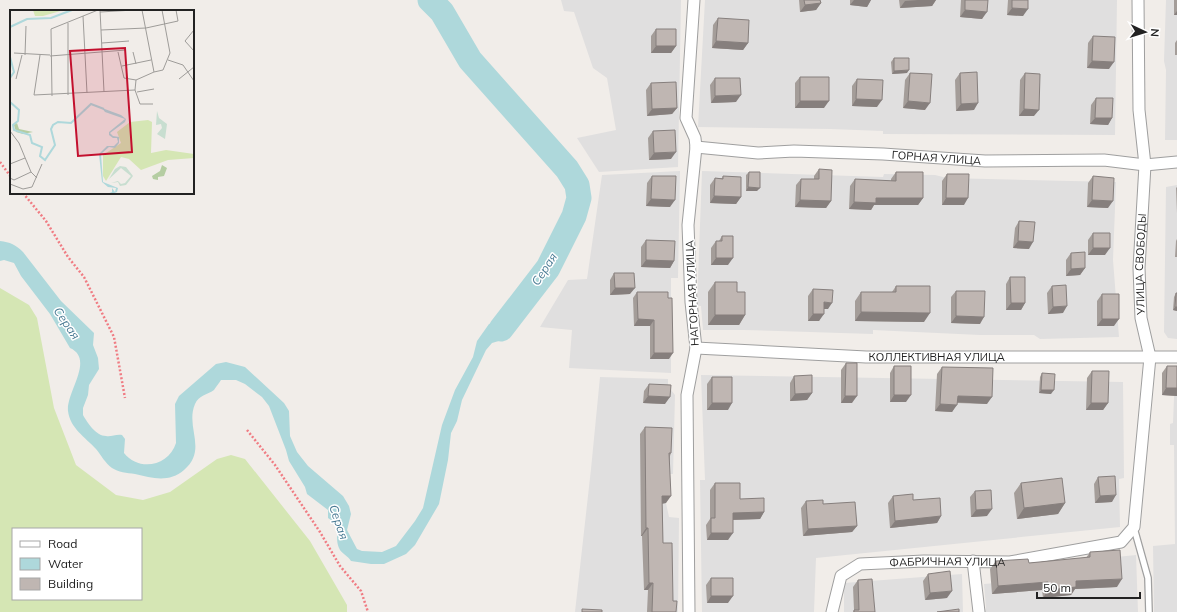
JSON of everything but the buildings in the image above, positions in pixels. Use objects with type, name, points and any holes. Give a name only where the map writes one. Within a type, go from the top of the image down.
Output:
[{"type":"street","name":"НАГОРНАЯ УЛИЦА","points":[[690,612],[687,396],[696,348],[691,302],[688,226],[696,147],[695,138],[686,118],[694,0]]},
{"type":"street","name":"УЛИЦА СВОБОДЫ","points":[[1134,527],[1150,356],[1141,318],[1139,268],[1145,165],[1139,110],[1138,0]]},
{"type":"street","name":"ГОРНАЯ УЛИЦА","points":[[696,147],[758,153],[801,151],[985,161],[1104,160],[1145,165],[1177,162]]},
{"type":"street","name":"КОЛЛЕКТИВНАЯ УЛИЦА","points":[[696,348],[866,357],[1177,357]]},
{"type":"street","name":"ФАБРИЧНАЯ УЛИЦА","points":[[832,612],[841,576],[860,564],[924,561],[1010,562],[1121,542],[1134,527]]},
{"type":"street","points":[[973,562],[979,612]]},
{"type":"lane","points":[[1134,527],[1148,578],[1148,612]]},
{"type":"path","points":[[0,162],[10,176]]},
{"type":"path","points":[[24,194],[46,221],[68,258],[84,277],[114,337],[125,398]]},
{"type":"path","points":[[247,430],[275,465],[320,532],[340,566],[361,591],[368,612]]},
{"type":"shaded area","points":[[561,0],[681,0],[678,167],[599,172],[577,138],[616,130],[607,78],[593,68],[574,12],[564,11]]},
{"type":"shaded area","points":[[705,0],[1117,0],[1115,135],[883,134],[883,131],[698,127]]},
{"type":"shaded area","points":[[1166,0],[1177,0],[1177,140],[1165,140],[1166,70],[1164,61]]},
{"type":"shaded area","points":[[680,171],[678,278],[671,278],[671,373],[569,368],[572,330],[540,327],[568,280],[587,279],[602,175]]},
{"type":"shaded area","points":[[702,171],[883,177],[884,174],[935,175],[947,178],[1116,182],[1113,260],[1119,337],[1040,339],[1034,335],[980,335],[873,330],[873,334],[703,330],[701,306],[697,306]]},
{"type":"shaded area","points":[[1177,185],[1177,339],[1168,338],[1164,332],[1166,187]]},
{"type":"shaded area","points":[[1175,373],[1177,373],[1177,612],[1154,612],[1153,546],[1175,544],[1174,445],[1170,445],[1170,424],[1173,423]]},
{"type":"shaded area","points":[[701,375],[1123,382],[1124,478],[1119,479],[1120,527],[816,558],[814,612],[702,612],[700,480],[705,480]]},
{"type":"shaded area","points":[[600,377],[668,379],[668,386],[675,395],[673,474],[668,474],[666,503],[669,517],[679,518],[678,612],[575,612]]},
{"type":"shaded area","points":[[1136,555],[1138,612],[985,612],[984,584],[1059,578],[1058,563]]},
{"type":"shaded area","points":[[962,574],[963,612],[844,612],[844,583]]},
{"type":"green space","points":[[0,288],[29,305],[37,318],[54,408],[76,465],[116,495],[143,500],[170,492],[217,459],[231,455],[245,459],[310,541],[347,605],[347,612],[0,612]]},
{"type":"water","points":[[0,241],[13,244],[18,247],[61,301],[94,333],[93,345],[98,358],[99,369],[89,385],[88,395],[83,408],[83,415],[95,431],[106,436],[122,435],[125,439],[124,453],[130,459],[137,463],[153,464],[167,457],[176,443],[175,404],[179,396],[216,364],[226,362],[245,367],[284,403],[289,411],[290,436],[297,452],[308,466],[343,496],[349,506],[351,514],[347,530],[357,549],[362,551],[382,552],[396,546],[415,521],[423,508],[442,425],[455,390],[473,357],[477,341],[489,324],[499,322],[515,299],[526,305],[502,340],[492,343],[486,350],[462,400],[457,421],[451,433],[448,460],[439,504],[415,545],[406,554],[384,564],[371,564],[351,561],[340,550],[337,541],[337,529],[333,521],[328,518],[328,510],[307,494],[305,487],[289,461],[269,406],[262,397],[245,384],[236,380],[221,380],[214,390],[201,397],[195,404],[192,421],[195,438],[194,454],[191,462],[184,470],[172,477],[154,478],[120,471],[110,466],[75,427],[69,417],[69,403],[80,368],[80,360],[77,353],[70,348],[50,314],[21,276],[14,263],[4,260],[0,261]]},
{"type":"waterway","name":"Серая","points":[[430,0],[442,12],[470,60],[567,169],[577,185],[579,198],[574,216],[548,268],[501,329]]}]
